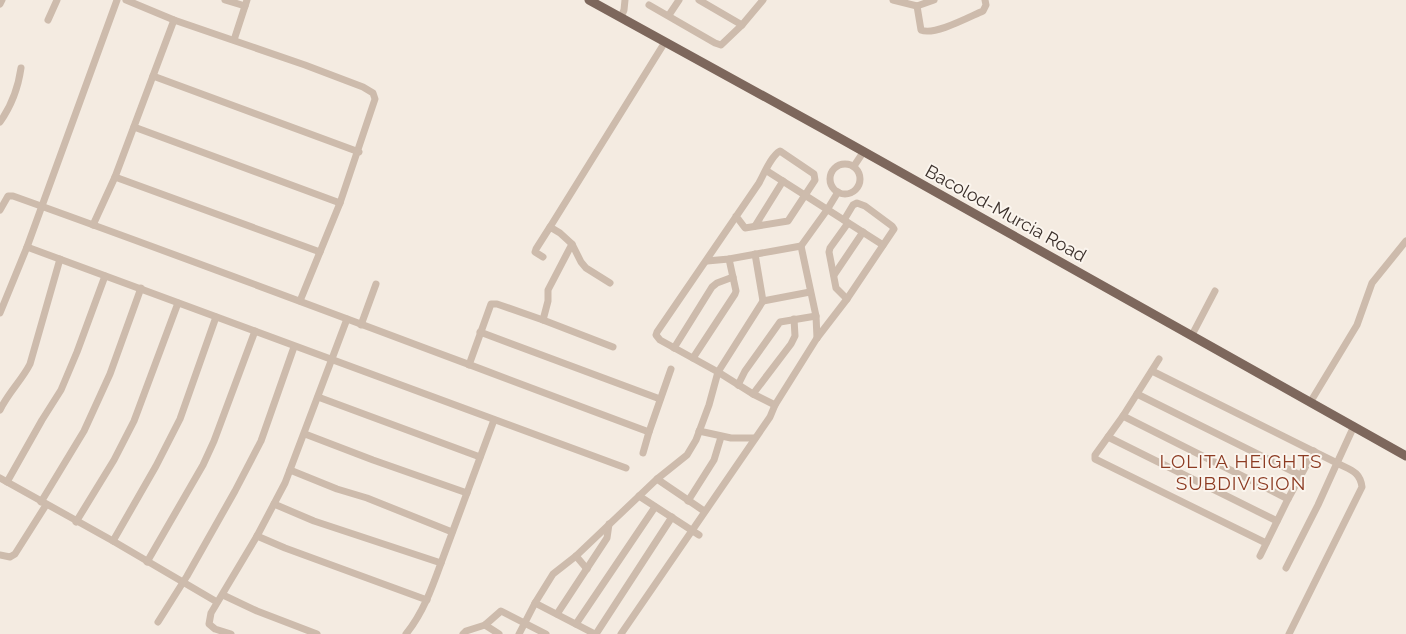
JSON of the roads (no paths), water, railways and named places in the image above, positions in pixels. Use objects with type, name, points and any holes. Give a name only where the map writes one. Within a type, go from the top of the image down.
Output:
[{"type":"main road","name":"Bacolod-Murcia Road","points":[[589,0],[601,3],[621,17],[665,42],[1312,401],[1406,456]]},
{"type":"street","points":[[48,20],[58,0]]},
{"type":"street","points":[[0,313],[27,247],[117,0]]},
{"type":"street","points":[[126,0],[174,20],[364,87],[373,93],[375,99],[359,152],[300,301]]},
{"type":"street","points":[[225,0],[246,3],[234,40]]},
{"type":"street","points":[[621,17],[625,0]]},
{"type":"street","points":[[669,16],[679,0]]},
{"type":"street","points":[[699,0],[742,25]]},
{"type":"street","points":[[649,5],[721,45],[742,25],[763,0]]},
{"type":"street","points":[[893,0],[917,6],[934,0]]},
{"type":"street","points":[[917,6],[919,26],[921,30],[926,32],[944,27],[983,11],[986,5],[984,0]]},
{"type":"street","points":[[94,225],[115,177],[174,20]]},
{"type":"street","points":[[543,257],[535,252],[536,249],[665,42]]},
{"type":"street","points":[[0,122],[11,106],[16,92],[20,68]]},
{"type":"street","points":[[153,76],[359,152]]},
{"type":"street","points":[[134,127],[340,203]]},
{"type":"street","points":[[736,216],[745,228],[788,221],[816,177],[785,154],[778,152],[767,170],[736,216],[707,261],[656,332],[658,338],[674,348],[775,405]]},
{"type":"street","points":[[854,166],[864,152]]},
{"type":"street","points":[[841,164],[854,166],[860,176],[857,188],[847,194],[838,192],[830,180],[831,174],[841,164]]},
{"type":"street","points":[[767,170],[883,245]]},
{"type":"street","points":[[115,177],[320,252]]},
{"type":"street","points":[[755,226],[783,181]]},
{"type":"street","points":[[707,261],[801,246],[838,192]]},
{"type":"street","points":[[0,210],[8,196],[13,196],[649,432]]},
{"type":"street","points":[[621,634],[704,511],[770,418],[775,405],[817,338],[848,299],[894,228],[857,203],[853,205],[846,222],[830,248],[829,256],[836,288],[848,299]]},
{"type":"street","points":[[550,227],[572,244],[583,265],[610,283]]},
{"type":"street","points":[[834,275],[863,232]]},
{"type":"street","points":[[1312,401],[1357,325],[1372,283],[1406,241]]},
{"type":"street","points":[[543,320],[550,285],[572,244]]},
{"type":"street","points":[[801,246],[816,316],[817,338]]},
{"type":"street","points":[[27,247],[626,468]]},
{"type":"street","points":[[519,634],[535,602],[553,574],[576,556],[639,496],[687,455],[696,440],[709,405],[718,372],[763,301],[755,254]]},
{"type":"street","points":[[0,410],[30,364],[60,259]]},
{"type":"street","points":[[693,358],[735,294],[729,259]]},
{"type":"street","points":[[105,276],[83,338],[61,390],[3,480],[217,602]]},
{"type":"street","points":[[674,348],[712,287],[718,282],[733,277]]},
{"type":"street","points":[[361,325],[376,284]]},
{"type":"street","points":[[0,555],[10,557],[15,554],[84,430],[102,390],[141,288]]},
{"type":"street","points":[[1192,335],[1215,291]]},
{"type":"street","points":[[763,301],[810,292]]},
{"type":"street","points":[[76,522],[114,460],[134,421],[178,303]]},
{"type":"street","points":[[469,365],[490,305],[493,303],[612,347]]},
{"type":"street","points":[[738,385],[745,371],[780,322],[816,316]]},
{"type":"street","points":[[113,542],[180,419],[216,317]]},
{"type":"street","points":[[231,634],[215,630],[210,626],[211,613],[257,536],[290,470],[347,320]]},
{"type":"street","points":[[753,394],[796,336],[794,320]]},
{"type":"street","points":[[147,562],[214,441],[255,331]]},
{"type":"street","points":[[480,332],[660,398]]},
{"type":"street","points":[[158,622],[235,491],[261,441],[294,347]]},
{"type":"street","points":[[1159,359],[1124,416],[1095,455],[1096,460],[1266,543]]},
{"type":"street","points":[[642,453],[671,369]]},
{"type":"street","points":[[1152,371],[1314,451],[1361,478],[1362,487],[1289,634]]},
{"type":"street","points":[[1137,394],[1300,475]]},
{"type":"street","points":[[318,397],[480,457]]},
{"type":"street","points":[[1124,416],[1288,499]]},
{"type":"street","points":[[406,634],[427,600],[494,420]]},
{"type":"street","points":[[1286,568],[1318,505],[1354,426]]},
{"type":"street","points":[[698,431],[721,437],[755,438]]},
{"type":"street","points":[[304,434],[467,493]]},
{"type":"street","points":[[688,501],[714,460],[721,437]]},
{"type":"street","points":[[1108,438],[1277,521]]},
{"type":"street","points":[[1260,556],[1314,451]]},
{"type":"street","points":[[290,470],[452,532]]},
{"type":"street","points":[[657,480],[704,511]]},
{"type":"street","points":[[639,496],[699,535]]},
{"type":"street","points":[[274,504],[332,528],[441,563]]},
{"type":"street","points":[[576,624],[655,507]]},
{"type":"street","points":[[535,602],[596,634],[672,517]]},
{"type":"street","points":[[557,614],[607,538],[609,524]]},
{"type":"street","points":[[257,536],[427,600]]},
{"type":"street","points":[[576,556],[587,569]]},
{"type":"street","points":[[223,595],[257,611],[317,634]]},
{"type":"street","points":[[463,634],[466,631],[485,626],[501,611],[546,634]]},
{"type":"street","points":[[485,626],[496,633]]},
{"type":"district","name":"LOLITA HEIGHTS SUBDIVISION","points":[[1241,472]]}]
